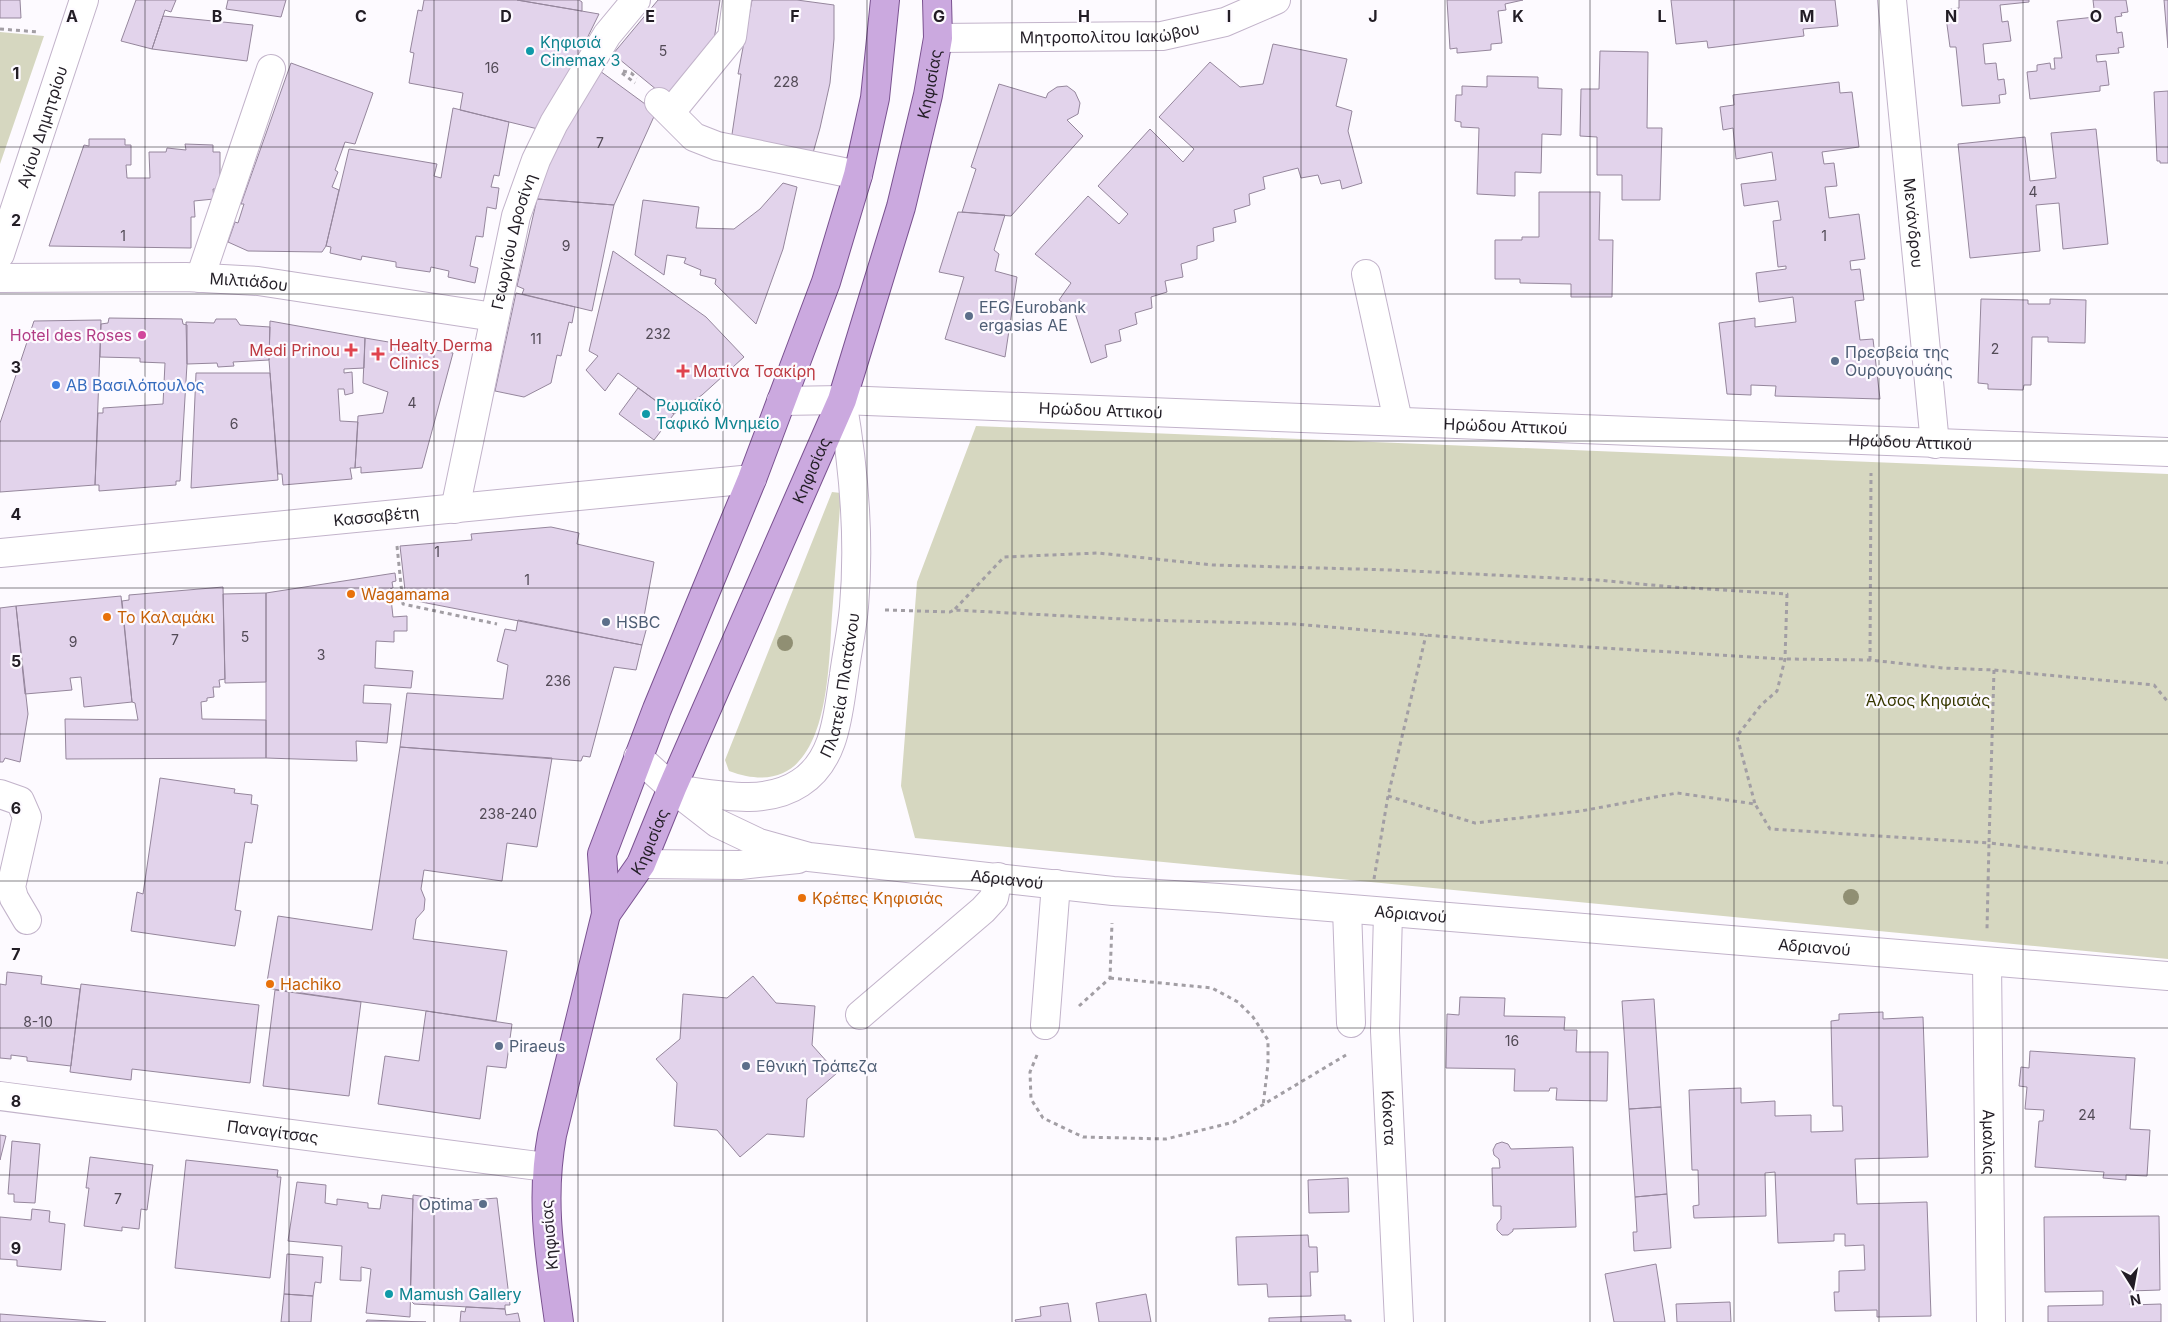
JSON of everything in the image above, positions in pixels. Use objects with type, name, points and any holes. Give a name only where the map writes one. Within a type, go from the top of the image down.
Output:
[{"type":"main road","name":"Κηφισίας","points":[[559,1322],[548,1247],[545,1208],[546,1167],[552,1135],[606,914],[602,854],[638,757],[752,479],[826,282],[858,175],[875,98],[885,0]]},
{"type":"main road","name":"Κηφισίας","points":[[606,914],[641,864],[672,788],[842,400],[901,207],[928,95],[938,38],[937,0]]},
{"type":"street","name":"Αγίου Δημητρίου","points":[[0,254],[84,0]]},
{"type":"street","points":[[601,44],[607,0]]},
{"type":"street","name":"Γεωργίου Δροσίνη","points":[[455,509],[516,216],[536,160],[554,123],[601,44],[636,0]]},
{"type":"street","points":[[737,0],[732,37],[667,105],[694,137],[717,146],[858,175]]},
{"type":"street","name":"Μητροπολίτου Ιακώβου","points":[[938,38],[1162,36],[1225,22],[1276,0]]},
{"type":"street","name":"Μενάνδρου","points":[[1892,0],[1936,444]]},
{"type":"street","points":[[200,278],[271,69]]},
{"type":"street","points":[[1366,274],[1398,421]]},
{"type":"street","name":"Μιλτιάδου","points":[[0,278],[200,278],[258,281],[494,317]]},
{"type":"street","name":"Ηρώδου Αττικού","points":[[781,401],[842,400],[1398,421],[1872,442],[2168,452]]},
{"type":"street","name":"Πλατεία Πλατάνου","points":[[672,788],[724,796],[762,797],[776,793],[800,783],[822,761],[835,733],[854,608],[857,539],[854,477],[842,400]]},
{"type":"street","name":"Κασσαβέτη","points":[[0,553],[752,479]]},
{"type":"street","points":[[638,757],[672,788]]},
{"type":"street","name":"Αδριανού","points":[[672,788],[717,823],[759,843],[809,857],[1113,891],[2168,976]]},
{"type":"street","points":[[0,794],[20,801],[27,817],[11,887],[14,898],[27,920]]},
{"type":"street","points":[[641,864],[740,866],[809,857]]},
{"type":"street","points":[[860,1015],[983,910],[994,898],[998,877]]},
{"type":"street","points":[[1045,1025],[1056,884]]},
{"type":"street","points":[[1351,1023],[1367,911]]},
{"type":"street","name":"Κόκοτα","points":[[1367,911],[1386,1031],[1399,1322]]},
{"type":"street","name":"Αμαλίας","points":[[1986,962],[1991,1322]]},
{"type":"street","name":"Παναγίτσας","points":[[0,1096],[546,1167]]},
{"type":"path","points":[[0,29],[72,34]]},
{"type":"path","points":[[601,44],[667,105]]},
{"type":"path","points":[[1870,660],[1872,442]]},
{"type":"path","points":[[394,515],[404,604],[497,624]]},
{"type":"path","points":[[954,610],[1004,557],[1098,553],[1214,565],[1391,570],[1597,580],[1787,594],[1785,659],[1777,692],[1761,705],[1736,736],[1755,804],[1770,829],[1989,843],[2168,863]]},
{"type":"path","points":[[902,611],[950,612],[954,610],[1142,620],[1294,624],[1426,635],[1785,659],[1870,660],[1943,668],[1994,670],[2154,685],[2168,702]]},
{"type":"path","points":[[1367,911],[1388,796],[1426,635]]},
{"type":"path","points":[[1986,962],[1994,670]]},
{"type":"path","points":[[1388,796],[1476,823],[1581,811],[1677,793],[1755,804]]},
{"type":"path","points":[[1074,1010],[1110,978],[1113,891]]},
{"type":"path","points":[[1110,978],[1212,988],[1238,1002],[1253,1017],[1268,1040],[1268,1064],[1263,1106]]},
{"type":"path","points":[[1037,1054],[1030,1072],[1031,1099],[1043,1118],[1083,1137],[1166,1139],[1234,1122],[1386,1031]]},
{"type":"green space","points":[[0,32],[44,36],[0,164]]},
{"type":"green space","name":"Άλσος Κηφισιάς","points":[[976,426],[2168,474],[2168,959],[915,838],[901,786],[917,582]]},
{"type":"green space","points":[[832,492],[841,493],[828,671],[824,702],[816,730],[804,755],[787,771],[762,778],[729,771],[725,760]]},
{"type":"building","points":[[0,0],[20,0],[21,18],[0,18]]},
{"type":"building","points":[[136,0],[176,0],[171,12],[165,10],[152,49],[121,41]]},
{"type":"building","points":[[228,0],[286,0],[281,17],[226,9]]},
{"type":"building","points":[[424,0],[517,0],[599,14],[542,130],[460,110],[463,93],[409,83],[414,53],[410,52],[418,10],[422,11]]},
{"type":"building","points":[[517,0],[579,0],[582,2],[582,11]]},
{"type":"building","points":[[658,0],[720,0],[713,47],[668,99],[613,54]]},
{"type":"building","points":[[752,0],[797,0],[834,5],[834,39],[830,83],[813,153],[731,141],[741,74],[738,74]]},
{"type":"building","points":[[1447,0],[1523,0],[1505,4],[1506,10],[1498,11],[1502,43],[1491,44],[1491,50],[1457,53],[1457,48],[1450,49]]},
{"type":"building","points":[[1671,0],[1835,0],[1838,26],[1803,29],[1804,36],[1708,48],[1707,41],[1676,44]]},
{"type":"building","points":[[1959,0],[2029,0],[2029,2],[2000,5],[2002,22],[2008,21],[2011,41],[1983,44],[1985,64],[1996,63],[1998,80],[2004,79],[2006,94],[1999,95],[2000,103],[1962,106],[1956,47],[1950,47],[1945,10],[1959,8]]},
{"type":"building","points":[[2093,0],[2126,0],[2128,12],[2121,13],[2122,16],[2115,17],[2117,33],[2122,32],[2124,47],[2118,48],[2119,53],[2096,55],[2097,62],[2106,61],[2109,85],[2100,86],[2100,91],[2030,99],[2027,72],[2037,71],[2037,65],[2050,63],[2051,69],[2055,69],[2054,58],[2062,58],[2057,21],[2095,17]]},
{"type":"building","points":[[2164,0],[2168,0],[2168,48]]},
{"type":"building","points":[[163,16],[253,25],[247,61],[152,49]]},
{"type":"building","points":[[1273,44],[1347,59],[1336,106],[1352,111],[1348,131],[1362,183],[1342,189],[1340,180],[1321,184],[1318,175],[1301,178],[1298,168],[1263,177],[1265,189],[1249,194],[1250,205],[1234,210],[1236,222],[1213,228],[1214,241],[1197,246],[1197,259],[1181,264],[1183,277],[1165,281],[1167,292],[1151,297],[1152,308],[1135,313],[1137,324],[1119,330],[1121,341],[1105,345],[1107,357],[1091,363],[1075,313],[1059,300],[1071,283],[1035,254],[1088,196],[1119,224],[1128,214],[1098,186],[1150,129],[1183,162],[1194,149],[1159,117],[1210,62],[1240,87],[1263,84]]},
{"type":"building","points":[[1600,51],[1648,52],[1647,128],[1662,128],[1660,200],[1622,200],[1622,175],[1597,175],[1597,137],[1580,136],[1581,89],[1599,89]]},
{"type":"building","points":[[291,63],[373,93],[355,144],[345,142],[335,170],[338,172],[332,187],[339,190],[326,246],[322,252],[248,251],[228,242],[235,222],[238,223],[244,204],[241,204]]},
{"type":"building","points":[[600,71],[656,112],[614,205],[537,199],[551,157],[571,116]]},
{"type":"building","points":[[1487,76],[1538,77],[1538,88],[1562,89],[1561,135],[1542,134],[1541,173],[1515,172],[1515,196],[1477,194],[1479,128],[1461,127],[1461,122],[1455,121],[1456,95],[1462,95],[1462,86],[1487,87]]},
{"type":"building","points":[[1839,82],[1840,93],[1852,92],[1859,147],[1822,152],[1824,164],[1834,163],[1837,186],[1825,187],[1829,218],[1859,214],[1865,259],[1850,261],[1851,270],[1860,269],[1864,300],[1855,301],[1860,340],[1873,339],[1880,399],[1775,396],[1776,386],[1751,385],[1751,395],[1727,394],[1719,323],[1755,318],[1755,327],[1796,322],[1793,297],[1759,302],[1756,273],[1786,269],[1786,266],[1778,267],[1773,221],[1781,220],[1778,201],[1744,206],[1741,184],[1776,180],[1772,152],[1736,159],[1733,128],[1723,130],[1720,107],[1734,105],[1733,95]]},
{"type":"building","points":[[999,84],[1046,98],[1048,93],[1057,87],[1067,86],[1075,92],[1080,103],[1078,114],[1067,120],[1083,136],[1011,216],[962,212],[976,169],[971,167]]},
{"type":"building","points":[[2168,91],[2168,163],[2160,163],[2160,161],[2157,161],[2154,92]]},
{"type":"building","points":[[453,108],[509,122],[499,176],[494,175],[491,187],[499,188],[496,209],[487,207],[483,237],[476,236],[470,266],[478,268],[475,283],[448,277],[449,271],[431,267],[430,272],[396,267],[396,262],[362,256],[361,260],[330,253],[331,247],[326,246],[349,149],[437,164],[434,176],[441,178]]},
{"type":"building","points":[[2096,129],[2108,244],[2063,249],[2059,203],[2036,205],[2040,251],[1970,258],[1958,144],[2025,137],[2030,181],[2056,178],[2051,133]]},
{"type":"building","points":[[89,139],[125,139],[125,145],[131,145],[131,165],[126,165],[127,178],[150,178],[149,152],[166,152],[167,148],[186,150],[185,144],[213,145],[213,152],[220,152],[220,189],[213,189],[214,199],[194,201],[195,217],[191,217],[191,248],[49,246],[84,145],[89,146]]},
{"type":"building","points":[[783,183],[797,187],[783,249],[756,324],[715,284],[716,279],[700,275],[701,270],[684,263],[686,258],[667,255],[664,275],[635,255],[643,200],[699,207],[696,228],[734,229],[760,209]]},
{"type":"building","points":[[1539,192],[1600,192],[1599,240],[1613,240],[1612,297],[1571,297],[1571,284],[1520,283],[1520,279],[1495,279],[1495,240],[1522,240],[1522,237],[1539,237]]},
{"type":"building","points":[[537,199],[614,205],[592,311],[522,294],[524,289],[517,286]]},
{"type":"building","points":[[958,212],[1005,215],[994,250],[999,254],[995,271],[1017,277],[1005,357],[945,339],[964,277],[939,272]]},
{"type":"building","points":[[613,251],[706,317],[744,357],[702,395],[674,414],[618,373],[605,391],[586,370],[598,356],[589,351]]},
{"type":"building","points":[[516,293],[575,307],[572,323],[569,322],[561,356],[557,355],[551,383],[524,397],[495,391]]},
{"type":"building","points":[[1981,299],[2028,300],[2028,304],[2050,304],[2050,299],[2086,300],[2085,343],[2048,342],[2048,337],[2032,337],[2031,385],[2024,385],[2023,390],[1988,389],[1988,384],[1978,383]]},
{"type":"building","points":[[109,318],[182,319],[183,324],[187,325],[187,364],[180,481],[176,481],[176,485],[99,491],[99,485],[95,485],[98,413],[103,413],[103,408],[163,404],[165,363],[140,362],[140,358],[100,357],[101,324],[108,323]]},
{"type":"building","points":[[216,319],[236,319],[240,325],[270,327],[269,360],[233,362],[234,366],[218,367],[217,363],[187,364],[186,322],[214,323]]},
{"type":"building","name":"ΑΒ Βασιλόπουλος","points":[[101,320],[95,485],[0,492],[0,423],[34,321]]},
{"type":"building","points":[[270,321],[365,338],[364,368],[344,369],[344,373],[352,372],[353,393],[345,395],[344,389],[338,389],[340,421],[358,422],[355,468],[350,468],[352,479],[283,485],[282,474],[278,474],[269,360]]},
{"type":"building","points":[[365,338],[453,353],[422,468],[361,473],[361,467],[355,468],[358,416],[383,413],[388,392],[363,383]]},
{"type":"building","points":[[196,373],[270,373],[278,480],[191,488]]},
{"type":"building","name":"Ρωμαϊκό Ταφικό Μνημείο","points":[[638,388],[674,414],[654,440],[619,414]]},
{"type":"building","points":[[551,527],[579,533],[577,544],[654,562],[643,622],[648,623],[642,645],[406,599],[400,546],[472,540],[471,534]]},
{"type":"building","points":[[395,573],[396,581],[392,582],[393,588],[390,589],[393,617],[407,616],[407,631],[394,631],[394,642],[376,641],[375,668],[413,671],[411,688],[364,685],[363,703],[391,704],[387,743],[356,741],[357,761],[266,758],[266,593]]},
{"type":"building","points":[[223,587],[225,679],[219,680],[220,687],[213,687],[214,697],[207,698],[207,701],[201,702],[202,719],[266,720],[266,758],[66,759],[65,719],[138,720],[135,703],[132,702],[122,601],[129,600],[129,595]]},
{"type":"building","points":[[266,593],[266,682],[225,683],[223,594]]},
{"type":"building","points":[[121,596],[132,702],[84,707],[81,677],[70,678],[72,690],[25,694],[16,606]]},
{"type":"building","points":[[16,606],[28,714],[20,762],[5,758],[3,762],[0,762],[0,608]]},
{"type":"building","points":[[518,620],[642,645],[636,670],[614,667],[590,757],[583,756],[581,761],[400,747],[407,693],[503,699],[508,665],[497,661],[505,629],[516,631]]},
{"type":"building","points":[[400,747],[552,758],[537,847],[507,843],[502,881],[424,870],[421,889],[425,899],[424,910],[416,919],[413,939],[507,951],[496,1021],[266,988],[278,916],[372,930]]},
{"type":"building","points":[[160,778],[235,789],[234,793],[252,795],[251,804],[258,805],[252,843],[245,842],[235,910],[241,911],[235,946],[131,931],[137,892],[143,894]]},
{"type":"building","points":[[7,972],[42,976],[41,984],[80,989],[71,1066],[27,1061],[27,1057],[11,1055],[11,1059],[0,1058],[0,984],[6,985]]},
{"type":"building","name":"Εθνική Τράπεζα","points":[[753,976],[776,1003],[815,1006],[812,1045],[837,1073],[807,1099],[804,1137],[767,1134],[740,1157],[717,1130],[674,1126],[677,1083],[656,1059],[680,1039],[683,994],[727,998]]},
{"type":"building","points":[[81,984],[259,1005],[250,1083],[132,1069],[131,1080],[70,1072]]},
{"type":"building","points":[[275,990],[361,1002],[349,1096],[263,1086]]},
{"type":"building","points":[[1460,997],[1505,998],[1504,1016],[1565,1017],[1564,1030],[1577,1030],[1576,1052],[1608,1052],[1607,1101],[1556,1100],[1557,1088],[1550,1088],[1549,1091],[1514,1091],[1515,1069],[1446,1068],[1447,1014],[1459,1015]]},
{"type":"building","points":[[1654,999],[1661,1107],[1629,1109],[1622,1001]]},
{"type":"building","points":[[426,1011],[512,1024],[506,1068],[487,1066],[480,1119],[378,1104],[385,1056],[419,1061]]},
{"type":"building","points":[[1883,1012],[1883,1019],[1923,1017],[1928,1157],[1855,1159],[1857,1204],[1927,1202],[1931,1316],[1877,1317],[1877,1310],[1835,1311],[1834,1292],[1839,1292],[1839,1271],[1865,1270],[1864,1245],[1845,1246],[1845,1234],[1834,1234],[1834,1241],[1778,1243],[1775,1172],[1765,1173],[1766,1216],[1694,1218],[1693,1206],[1699,1205],[1698,1170],[1692,1170],[1689,1090],[1741,1088],[1741,1103],[1775,1101],[1775,1116],[1811,1115],[1811,1132],[1843,1131],[1842,1106],[1833,1106],[1831,1021],[1839,1020],[1839,1014]]},
{"type":"building","points":[[2030,1051],[2135,1058],[2130,1129],[2150,1130],[2147,1176],[2126,1175],[2126,1180],[2103,1178],[2104,1172],[2035,1167],[2039,1121],[2043,1121],[2044,1110],[2025,1109],[2027,1087],[2019,1086],[2021,1067],[2029,1068]]},
{"type":"building","points":[[1661,1107],[1667,1194],[1635,1197],[1629,1109]]},
{"type":"building","points":[[0,1135],[6,1136],[0,1160]]},
{"type":"building","points":[[12,1141],[40,1144],[35,1203],[14,1202],[14,1194],[8,1194]]},
{"type":"building","points":[[1502,1142],[1508,1144],[1511,1149],[1573,1147],[1576,1227],[1513,1229],[1508,1235],[1502,1235],[1497,1230],[1497,1224],[1501,1219],[1501,1206],[1493,1206],[1492,1168],[1500,1168],[1499,1159],[1494,1155],[1493,1150],[1496,1144]]},
{"type":"building","points":[[90,1157],[153,1165],[147,1210],[141,1209],[139,1229],[122,1227],[122,1231],[84,1226],[89,1188],[86,1188]]},
{"type":"building","points":[[186,1160],[278,1170],[277,1177],[281,1177],[270,1278],[175,1268]]},
{"type":"building","points":[[1348,1178],[1349,1212],[1309,1213],[1308,1180]]},
{"type":"building","points":[[297,1182],[326,1185],[325,1203],[337,1205],[337,1199],[368,1203],[368,1208],[380,1209],[382,1195],[413,1199],[410,1317],[366,1313],[371,1269],[361,1267],[361,1281],[340,1280],[342,1246],[288,1241]]},
{"type":"building","points":[[1667,1194],[1671,1248],[1634,1251],[1633,1232],[1637,1232],[1635,1197]]},
{"type":"building","points":[[413,1195],[450,1200],[451,1206],[461,1205],[460,1201],[497,1198],[510,1305],[505,1305],[505,1309],[414,1304],[410,1300]]},
{"type":"building","points":[[32,1209],[50,1211],[49,1222],[65,1224],[61,1270],[17,1266],[17,1260],[0,1259],[0,1217],[31,1220]]},
{"type":"building","points":[[2159,1216],[2160,1290],[2130,1291],[2130,1305],[2161,1304],[2161,1322],[2048,1322],[2048,1306],[2103,1305],[2103,1291],[2045,1292],[2044,1217]]},
{"type":"building","points":[[1308,1235],[1309,1247],[1317,1247],[1318,1272],[1310,1272],[1311,1296],[1268,1297],[1267,1284],[1238,1285],[1236,1237]]},
{"type":"building","points":[[287,1254],[323,1257],[321,1283],[315,1282],[313,1296],[284,1294]]},
{"type":"building","points":[[1656,1264],[1665,1322],[1614,1322],[1605,1274]]},
{"type":"building","points":[[284,1294],[313,1296],[311,1322],[281,1322]]},
{"type":"building","points":[[1146,1294],[1151,1322],[1099,1322],[1096,1303]]},
{"type":"building","points":[[1730,1302],[1731,1322],[1677,1322],[1676,1304]]},
{"type":"building","points":[[1068,1303],[1071,1322],[1016,1322],[1015,1320],[1041,1316],[1040,1307]]},
{"type":"building","points":[[466,1307],[505,1309],[506,1315],[518,1313],[520,1322],[460,1322],[461,1311],[465,1312]]},
{"type":"building","points":[[0,1314],[106,1322],[0,1322]]},
{"type":"building","points":[[1345,1315],[1345,1320],[1351,1320],[1351,1322],[1269,1322],[1269,1318]]},
{"type":"building","points":[[367,1320],[426,1322],[366,1322]]},
{"type":"place","name":"Κηφισιά Cinemax 3","points":[[530,51]]},
{"type":"place","name":"EFG Eurobank ergasias AE","points":[[969,316]]},
{"type":"place","name":"Hotel des Roses","points":[[142,335]]},
{"type":"place","name":"Medi Prinou","points":[[351,350]]},
{"type":"place","name":"Healty Derma Clinics","points":[[378,354]]},
{"type":"place","name":"Πρεσβεία της Ουρουγουάης","points":[[1835,361]]},
{"type":"place","name":"Ματίνα Τσακίρη","points":[[683,371]]},
{"type":"place","name":"ΑΒ Βασιλόπουλος","points":[[56,385]]},
{"type":"place","name":"Ρωμαϊκό Ταφικό Μνημείο","points":[[646,414]]},
{"type":"place","name":"Wagamama","points":[[351,594]]},
{"type":"place","name":"Το Καλαμάκι","points":[[107,617]]},
{"type":"place","name":"HSBC","points":[[606,622]]},
{"type":"place","name":"Κρέπες Κηφισιάς","points":[[802,898]]},
{"type":"place","name":"Hachiko","points":[[270,984]]},
{"type":"place","name":"Piraeus","points":[[499,1046]]},
{"type":"place","name":"Εθνική Τράπεζα","points":[[746,1066]]},
{"type":"place","name":"Optima","points":[[483,1204]]},
{"type":"place","name":"Mamush Gallery","points":[[389,1294]]}]
